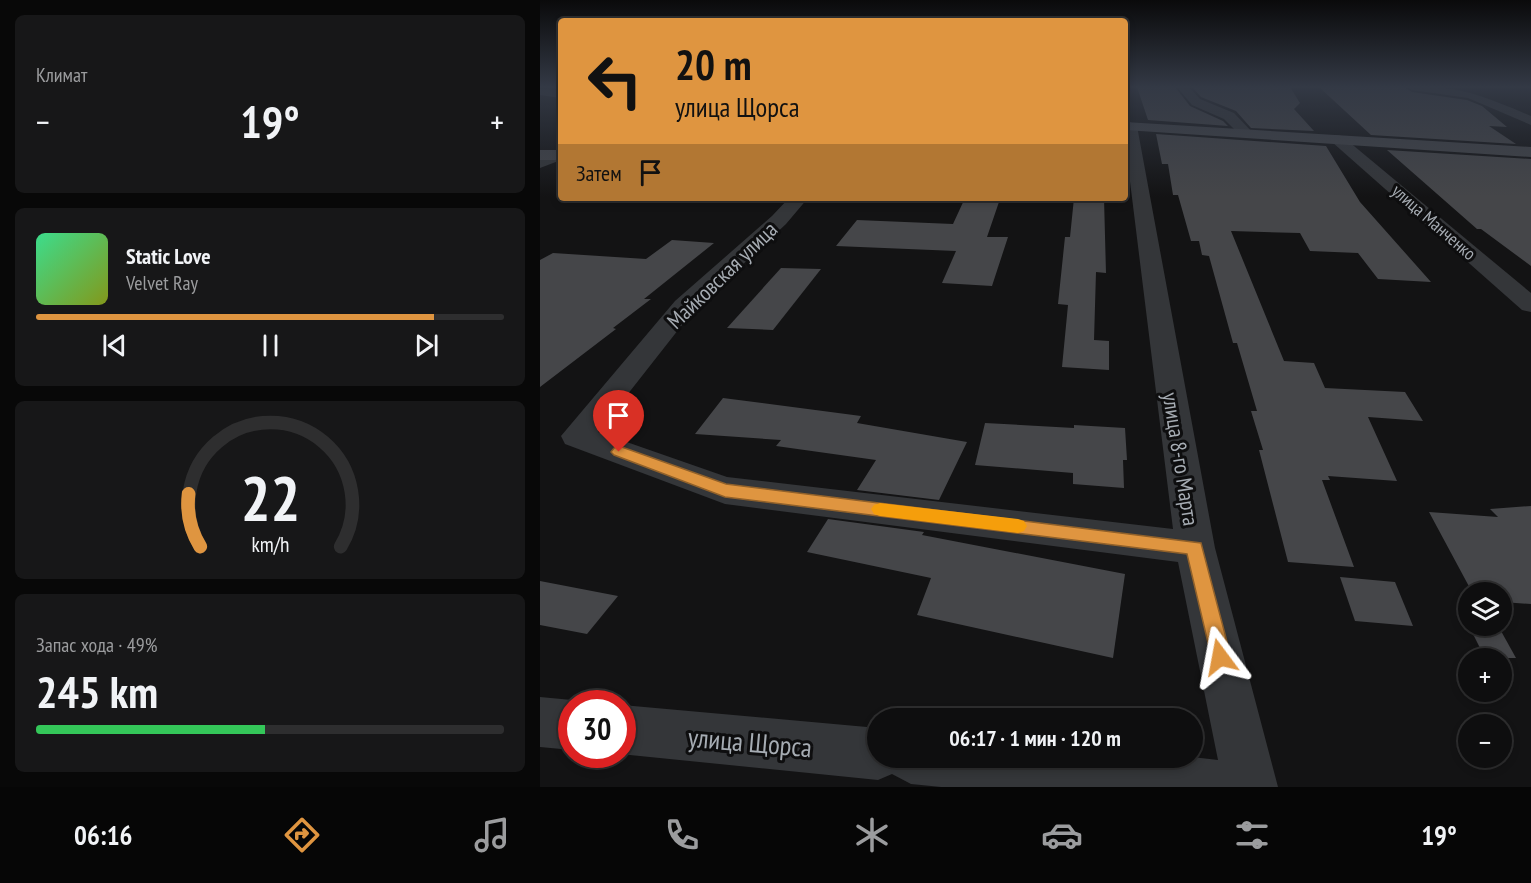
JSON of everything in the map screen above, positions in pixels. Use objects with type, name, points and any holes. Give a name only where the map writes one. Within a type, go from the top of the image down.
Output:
[{"type":"street","points":[[1237,124],[1247,134]]},
{"type":"street","points":[[1128,126],[1531,152]]},
{"type":"street","name":"улица 8-го Марта","points":[[1128,132],[1195,548],[1251,787]]},
{"type":"street","name":"улица Манченко","points":[[1337,139],[1531,305]]},
{"type":"street","points":[[540,155],[558,155]]},
{"type":"street","points":[[540,163],[558,156]]},
{"type":"street","name":"Майковская улица","points":[[796,201],[779,220],[684,306],[577,436],[725,490],[1195,548]]},
{"type":"street","points":[[540,722],[558,724]]},
{"type":"street","name":"улица Щорса","points":[[636,731],[867,753]]},
{"type":"street","points":[[1018,768],[1221,787]]},
{"type":"building","points":[[1198,124],[1226,124],[1228,126]]},
{"type":"building","points":[[1247,124],[1307,124],[1314,131],[1251,128]]},
{"type":"building","points":[[1359,124],[1503,124],[1507,127],[1489,126],[1516,144],[1371,135]]},
{"type":"building","points":[[1156,134],[1326,146],[1360,202],[1431,282],[1378,279],[1358,253],[1310,251],[1300,233],[1231,231],[1284,361],[1314,363],[1325,388],[1405,392],[1423,421],[1368,417],[1397,481],[1328,476],[1330,480],[1322,480],[1354,567],[1288,562],[1259,450],[1263,450],[1251,411],[1257,411],[1237,343],[1233,343],[1209,256],[1202,255],[1199,241],[1191,241],[1178,195],[1173,195],[1168,164],[1162,164]]},
{"type":"building","points":[[1387,150],[1531,159],[1531,266],[1481,229],[1477,229]]},
{"type":"building","points":[[964,201],[999,201],[987,237],[1008,237],[992,286],[942,283],[956,251],[836,246],[857,220],[953,224]]},
{"type":"building","points":[[1074,201],[1104,201],[1106,273],[1096,272],[1094,340],[1109,341],[1109,370],[1062,367],[1068,305],[1058,304],[1065,237],[1070,237]]},
{"type":"building","points":[[672,240],[714,243],[644,299],[651,299],[613,328],[616,329],[540,387],[540,260],[553,253],[646,259]]},
{"type":"building","points":[[781,268],[821,269],[773,330],[727,328]]},
{"type":"building","points":[[723,398],[861,416],[857,423],[967,442],[939,500],[857,490],[876,460],[776,446],[781,440],[695,434]]},
{"type":"building","points":[[985,423],[1074,428],[1074,425],[1125,428],[1127,460],[1123,460],[1124,488],[1073,484],[1073,473],[975,465]]},
{"type":"building","points":[[1531,506],[1531,604],[1512,603],[1512,582],[1467,582],[1429,512],[1498,517],[1490,509]]},
{"type":"building","points":[[828,519],[924,532],[922,535],[1125,574],[1113,658],[917,615],[931,578],[807,552]]},
{"type":"building","points":[[1340,577],[1395,582],[1413,626],[1355,621]]},
{"type":"building","points":[[540,581],[618,596],[587,634],[540,625]]},
{"type":"building","points":[[1474,636],[1504,636],[1510,648],[1480,648]]},
{"type":"slow traffic","points":[[880,509],[1018,526]]},
{"type":"route","points":[[619,452],[725,490],[1195,548],[1220,657]]}]
